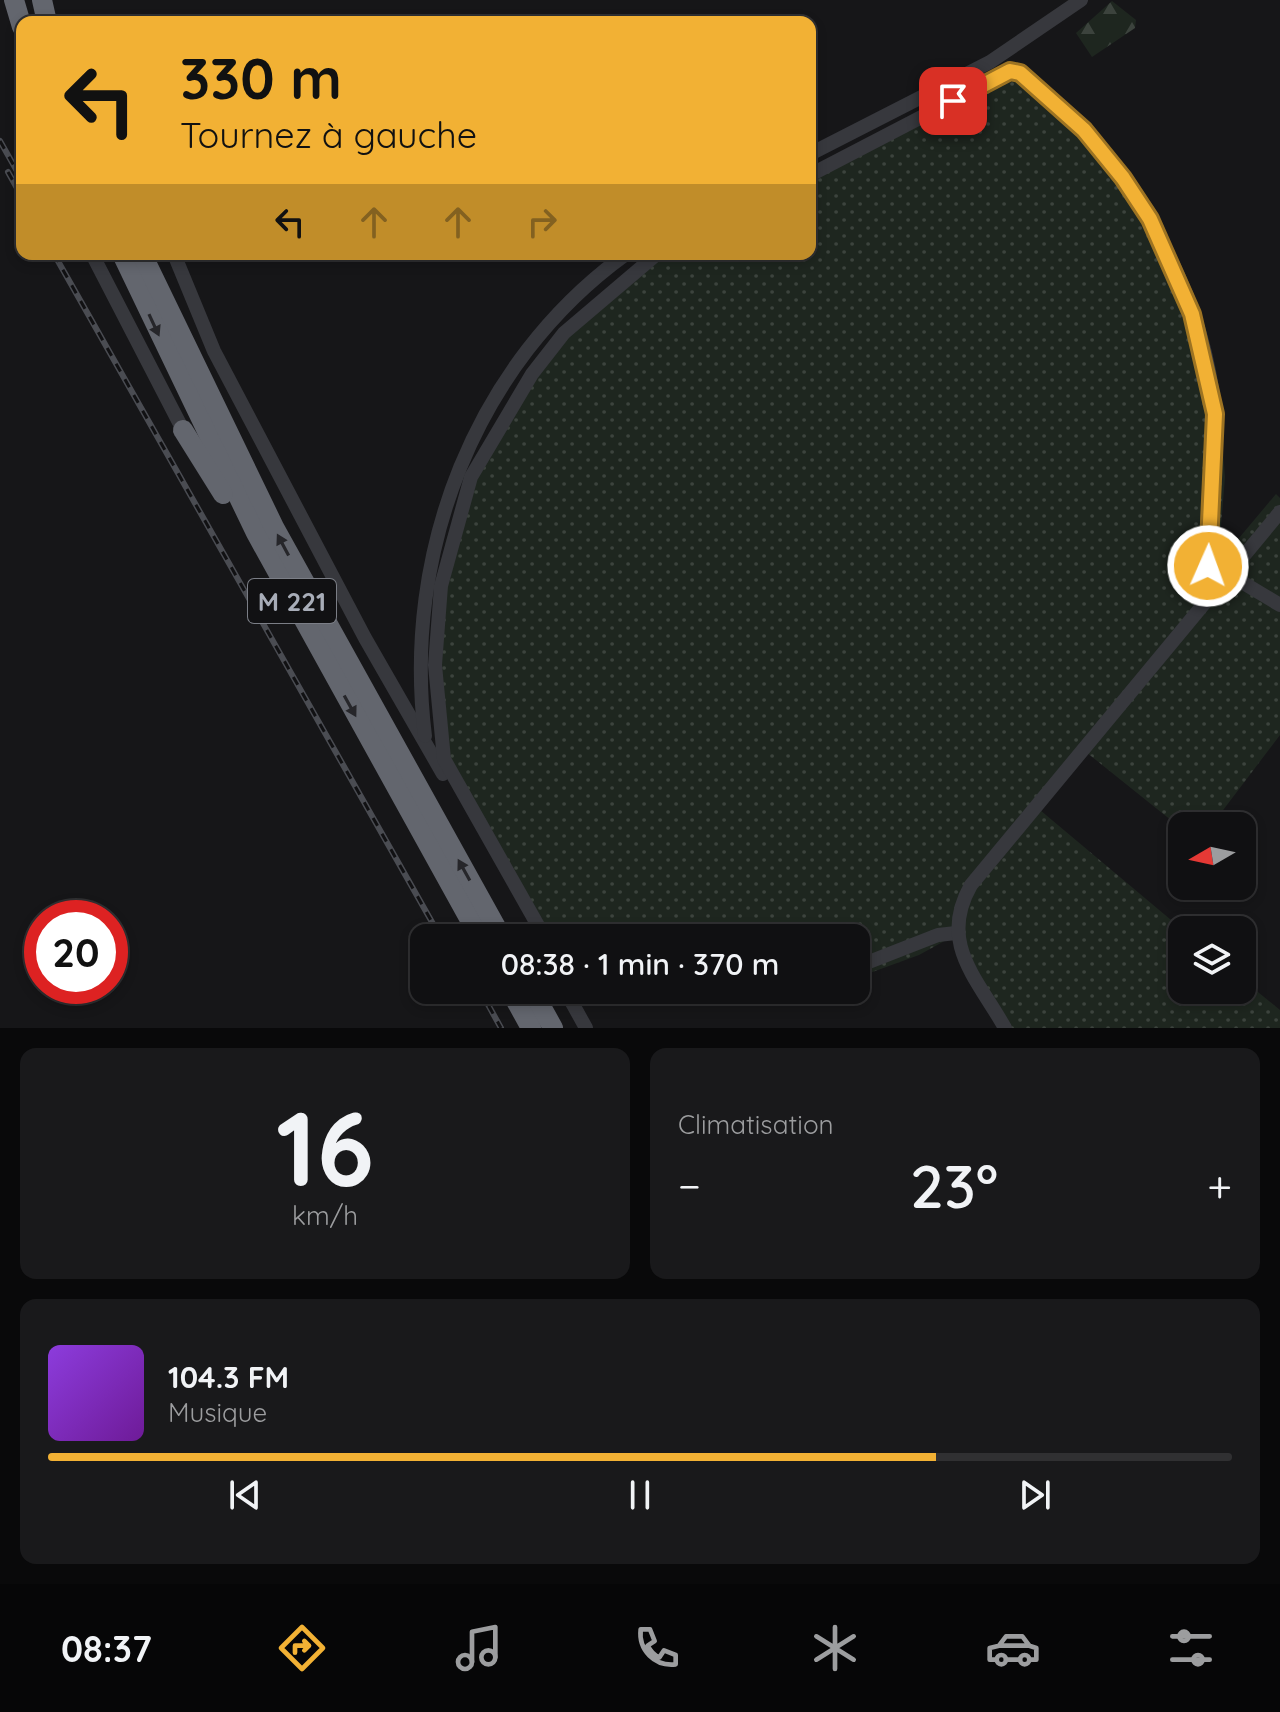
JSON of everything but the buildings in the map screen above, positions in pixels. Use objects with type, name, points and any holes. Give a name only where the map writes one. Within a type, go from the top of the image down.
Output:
[{"type":"highway","name":"M 221","points":[[125,260],[191,404],[327,664],[472,924]]},
{"type":"highway","name":"M 221","points":[[146,260],[274,527],[494,924]]},
{"type":"highway","points":[[183,430],[327,664]]},
{"type":"highway","points":[[518,1004],[531,1028]]},
{"type":"highway","points":[[540,1004],[553,1028]]},
{"type":"street","points":[[816,151],[990,62],[1081,0]]},
{"type":"street","points":[[816,172],[1010,71],[1020,73],[1084,130],[1150,219],[1178,278],[1196,328],[1215,414],[1208,566],[1214,593]]},
{"type":"street","points":[[95,260],[183,430]]},
{"type":"street","points":[[176,260],[214,351],[365,638],[527,924]]},
{"type":"street","points":[[426,744],[421,682],[424,609],[430,561],[454,481],[496,396],[539,333],[576,295],[619,260]]},
{"type":"street","points":[[537,924],[444,759],[435,665],[441,586],[471,477],[532,374],[564,333],[650,260]]},
{"type":"street","points":[[1005,1028],[960,949],[956,933],[961,903],[971,885],[1280,512]]},
{"type":"street","points":[[1230,575],[1280,605]]},
{"type":"street","points":[[870,962],[938,935],[956,933]]},
{"type":"street","points":[[573,1004],[586,1028]]},
{"type":"green space","points":[[1112,1],[1136,20],[1135,28],[1092,57],[1076,33]]},
{"type":"green space","points":[[1017,62],[1067,105],[1113,157],[1170,248],[1220,416],[1225,477],[1218,563],[1276,494],[1280,498],[1280,735],[1222,812],[1168,812],[1168,818],[1081,748],[1040,810],[1168,917],[1168,1004],[1256,1004],[1256,990],[1280,1010],[1280,1028],[1009,1028],[963,950],[959,933],[919,955],[870,973],[870,924],[532,924],[439,759],[438,580],[446,541],[467,478],[527,375],[645,260],[816,260],[816,167]]},
{"type":"railway","points":[[0,141],[16,169]]},
{"type":"railway","points":[[8,172],[16,186]]},
{"type":"railway","points":[[57,260],[433,924]]},
{"type":"railway","points":[[488,1004],[501,1028]]},
{"type":"route","points":[[953,101],[1010,71],[1020,73],[1084,130],[1123,178],[1150,219],[1192,314],[1215,414],[1208,566]]}]
